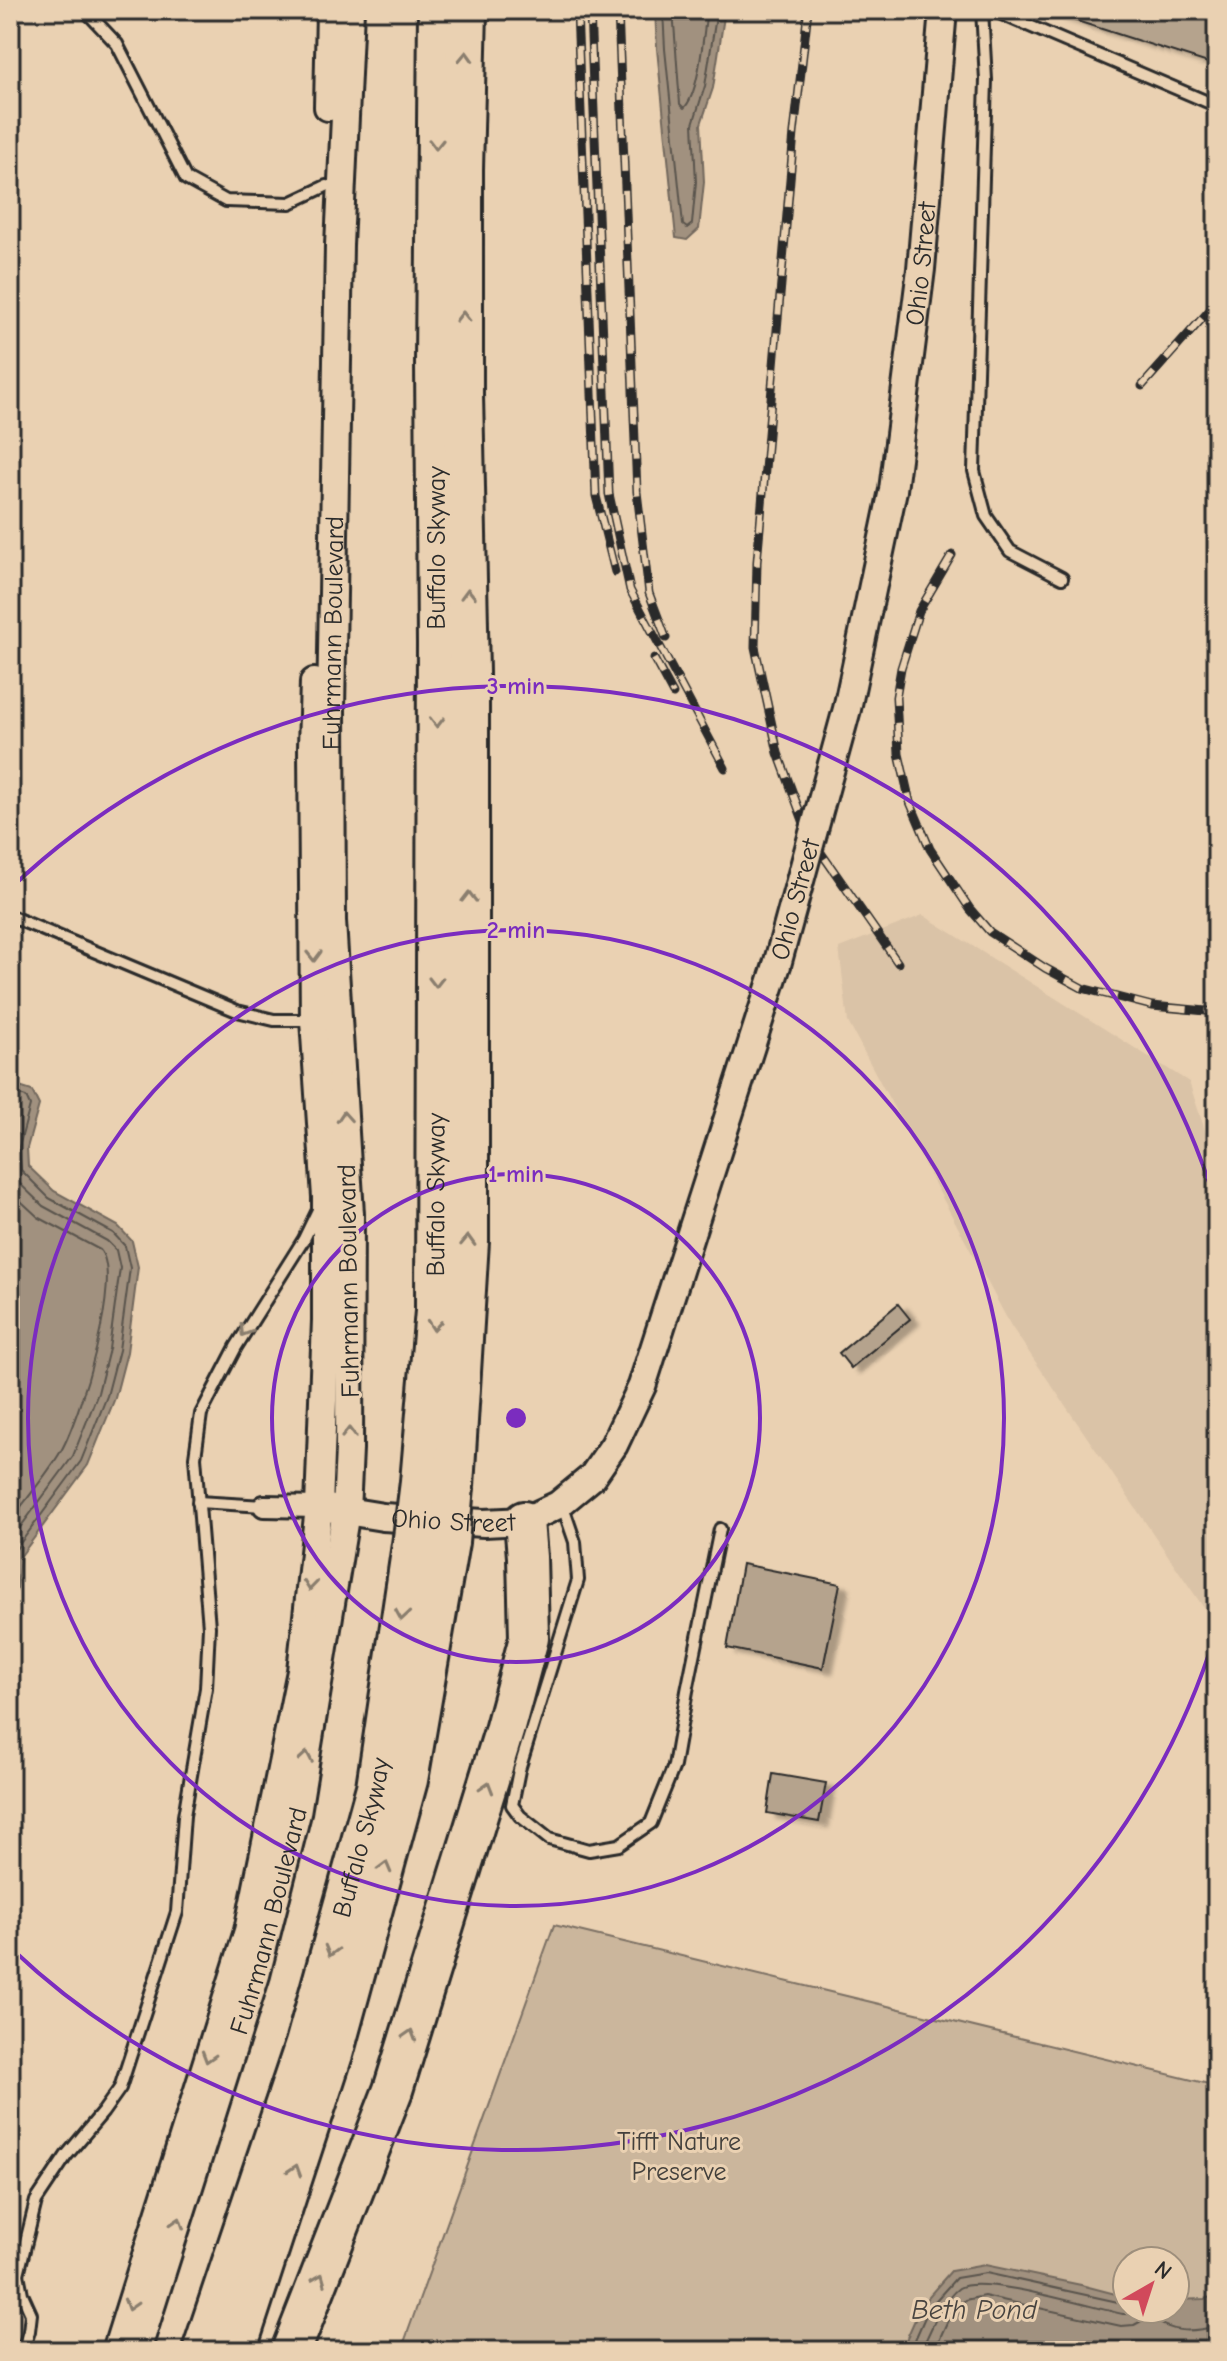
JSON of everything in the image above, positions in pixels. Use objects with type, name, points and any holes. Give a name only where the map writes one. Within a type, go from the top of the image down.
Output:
[{"type":"highway","name":"Buffalo Skyway","points":[[437,1484],[435,362],[438,10]]},
{"type":"highway","name":"Buffalo Skyway","points":[[236,2351],[334,2051],[408,1780],[437,1484],[469,1241],[469,672],[463,395],[467,10]]},
{"type":"highway","points":[[291,2351],[393,2090],[507,1718],[529,1638],[524,1521]]},
{"type":"highway","name":"Buffalo Skyway","points":[[202,2351],[305,2044],[376,1787],[431,1540]]},
{"type":"street","name":"Fuhrmann Boulevard","points":[[330,10],[334,185]]},
{"type":"street","name":"Fuhrmann Boulevard","points":[[116,2351],[248,1931],[301,1671],[319,1507],[326,1334],[326,1019],[312,747],[334,185],[350,10]]},
{"type":"street","name":"Ohio Street","points":[[319,1507],[383,1517],[484,1523],[524,1521],[561,1502],[592,1477],[614,1445],[642,1386],[777,965],[847,709],[893,490],[921,269],[943,10]]},
{"type":"street","name":"Fuhrmann Boulevard","points":[[137,2351],[256,1975],[297,1813],[346,1511],[350,1214],[326,1019]]},
{"type":"street","points":[[264,1506],[319,1507]]},
{"type":"lane","points":[[85,10],[117,44],[186,179],[226,201],[290,203],[334,185]]},
{"type":"lane","points":[[982,10],[986,80],[974,471],[986,516],[1010,551],[1062,578]]},
{"type":"lane","points":[[992,10],[1217,106]]},
{"type":"lane","points":[[10,916],[237,1011],[274,1020],[326,1019]]},
{"type":"lane","points":[[10,2288],[18,2274],[36,2201],[66,2156],[120,2088],[177,1912],[184,1816],[207,1672],[209,1627],[195,1457],[201,1414],[236,1347],[304,1239],[318,1211],[325,1186]]},
{"type":"lane","points":[[198,1502],[264,1506]]},
{"type":"lane","points":[[561,1502],[575,1542],[578,1580],[519,1770],[512,1805],[520,1816],[549,1839],[589,1850],[619,1845],[651,1823],[674,1766],[720,1529]]},
{"type":"lane","points":[[18,2274],[31,2314],[23,2351]]},
{"type":"shaded area","points":[[923,915],[1189,1082],[1217,1167],[1217,1627],[1011,1326],[848,1022],[839,948]]},
{"type":"green space","name":"Tifft Nature Preserve","points":[[554,1925],[1217,2086],[1217,2351],[401,2351]]},
{"type":"water","points":[[655,10],[725,10],[713,88],[701,124],[704,182],[699,229],[687,240],[676,238]]},
{"type":"water","points":[[10,1084],[32,1091],[39,1105],[27,1148],[28,1166],[54,1191],[118,1226],[132,1241],[138,1267],[127,1352],[115,1398],[88,1465],[20,1557],[17,1588],[10,1606]]},
{"type":"water","name":"Beth Pond","points":[[985,2265],[1111,2293],[1111,2325],[1191,2325],[1191,2299],[1217,2295],[1217,2351],[901,2351],[922,2304],[951,2271]]},
{"type":"building","points":[[1055,10],[1217,10],[1217,66],[1055,14]]},
{"type":"building","points":[[898,1304],[910,1319],[851,1368],[839,1353]]},
{"type":"building","points":[[742,1564],[840,1584],[823,1668],[727,1648]]},
{"type":"building","points":[[773,1774],[826,1783],[819,1822],[767,1813]]},
{"type":"railway","points":[[577,10],[596,496],[615,572]]},
{"type":"railway","points":[[590,10],[609,494],[630,590],[725,768]]},
{"type":"railway","points":[[618,10],[637,492],[649,593],[666,638]]},
{"type":"railway","points":[[808,10],[794,133],[757,562],[755,647],[778,753],[808,834],[898,963]]},
{"type":"railway","points":[[1142,386],[1217,302]]},
{"type":"railway","points":[[952,555],[919,611],[901,668],[896,697],[899,754],[910,802],[930,849],[970,909],[990,932],[1045,968],[1082,988],[1152,1006],[1217,1012]]},
{"type":"railway","points":[[654,659],[673,694]]}]
